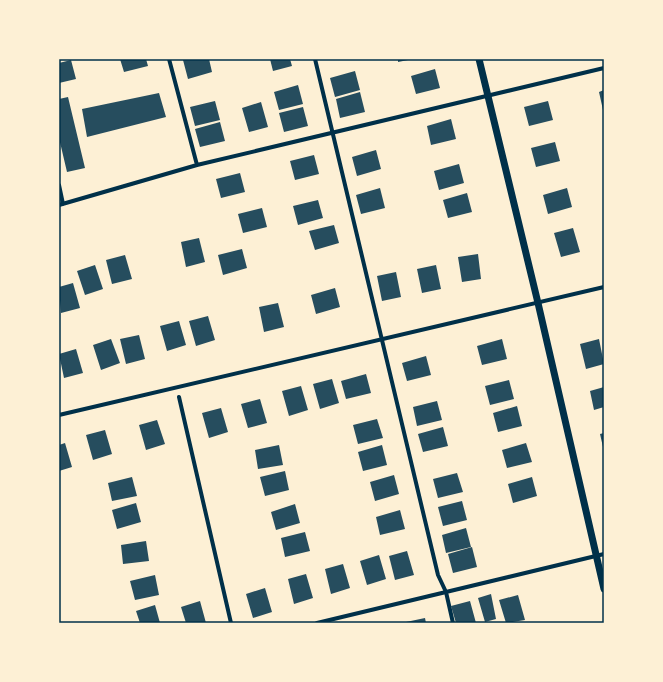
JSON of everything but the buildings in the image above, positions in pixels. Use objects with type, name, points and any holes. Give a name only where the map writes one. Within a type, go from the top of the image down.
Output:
[{"type":"street","points":[[169,59],[197,165]]},
{"type":"street","points":[[315,59],[438,575],[446,592],[453,623]]},
{"type":"street","points":[[479,59],[600,555],[604,589]]},
{"type":"street","points":[[59,185],[61,205],[197,165],[604,68]]},
{"type":"street","points":[[59,415],[604,287]]},
{"type":"street","points":[[179,397],[231,623]]},
{"type":"street","points":[[317,623],[600,555]]}]
